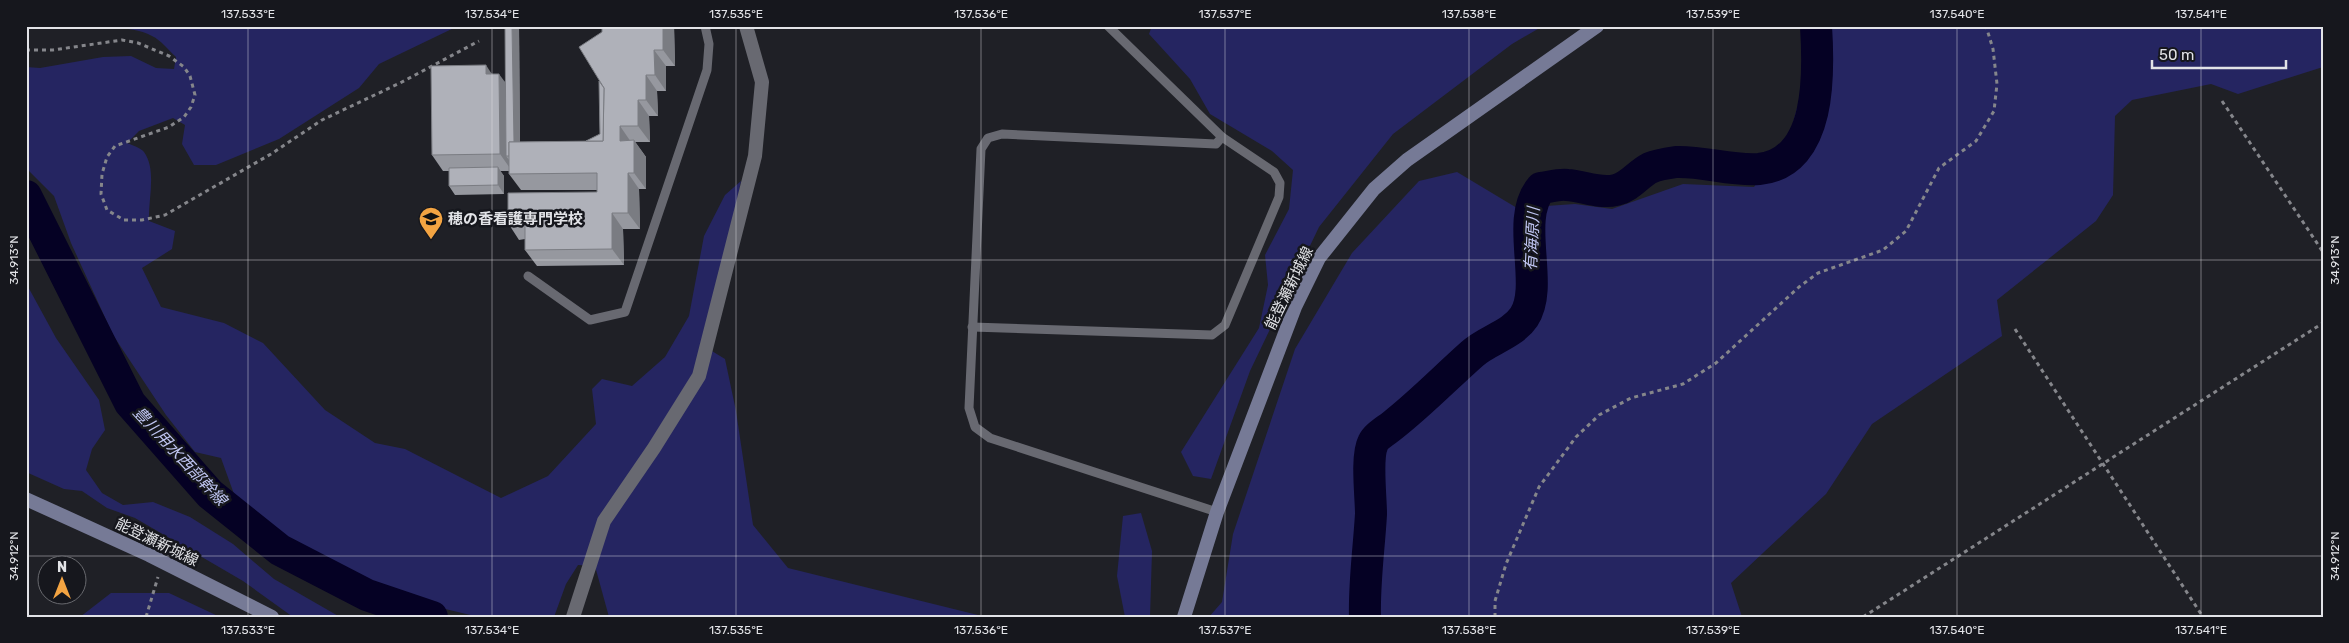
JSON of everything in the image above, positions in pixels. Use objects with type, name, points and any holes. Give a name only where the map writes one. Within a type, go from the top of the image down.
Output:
[{"type":"main road","name":"能登瀬新城線","points":[[1184,617],[1217,512],[1295,307],[1319,258],[1374,189],[1407,160],[1597,26]]},
{"type":"main road","name":"能登瀬新城線","points":[[26,499],[166,564],[272,617]]},
{"type":"street","points":[[573,617],[576,602],[604,520],[654,448],[699,376],[755,156],[762,82],[746,26]]},
{"type":"lane","points":[[528,276],[590,320],[625,312],[707,70],[709,44],[705,26]]},
{"type":"lane","points":[[972,327],[1212,335],[1225,326],[1279,197],[1280,183],[1274,172],[1222,137],[1108,26]]},
{"type":"lane","points":[[1217,512],[990,438],[975,428],[969,408],[981,149],[988,138],[1002,134],[1216,144],[1222,137]]},
{"type":"path","points":[[1495,617],[1495,601],[1506,564],[1539,487],[1576,437],[1599,415],[1631,398],[1683,384],[1716,363],[1799,287],[1818,273],[1883,250],[1906,231],[1939,168],[1976,141],[1994,112],[1997,84],[1993,49],[1986,26]]},
{"type":"path","points":[[26,50],[53,50],[122,40],[138,43],[169,56],[187,71],[194,96],[191,107],[184,116],[169,127],[115,146],[107,157],[102,174],[100,194],[107,210],[124,220],[142,220],[166,215],[271,154],[322,120],[400,83],[478,41]]},
{"type":"path","points":[[2222,101],[2323,252]]},
{"type":"path","points":[[1863,617],[2323,323]]},
{"type":"path","points":[[2015,329],[2203,617]]},
{"type":"path","points":[[146,617],[157,578],[166,564]]},
{"type":"shaded area","points":[[74,26],[458,26],[379,64],[359,88],[279,139],[216,165],[194,165],[182,144],[185,125],[173,118],[139,131],[127,143],[143,151],[148,159],[151,176],[149,221],[175,231],[172,249],[142,268],[161,307],[224,323],[263,343],[325,410],[375,443],[405,449],[501,498],[548,476],[596,424],[592,389],[602,379],[632,386],[665,357],[689,316],[704,236],[725,195],[741,181],[725,261],[702,345],[725,359],[736,411],[753,525],[788,568],[986,617],[609,617],[595,566],[578,565],[566,584],[554,617],[479,617],[424,604],[340,568],[267,527],[234,494],[221,458],[195,452],[166,415],[113,335],[71,243],[54,196],[26,168],[26,67],[40,68],[103,57],[131,56],[156,68],[174,69],[176,57],[162,43],[143,32],[123,28]]},
{"type":"shaded area","points":[[1152,26],[1543,26],[1512,44],[1393,134],[1319,227],[1250,371],[1211,479],[1193,476],[1181,452],[1259,328],[1268,285],[1265,255],[1289,209],[1293,170],[1272,151],[1210,114],[1190,79],[1149,34]]},
{"type":"shaded area","points":[[1811,26],[2323,26],[2323,67],[2238,94],[2211,84],[2132,100],[2115,116],[2113,195],[2096,221],[1997,300],[2002,336],[1872,424],[1826,494],[1731,583],[1742,617],[1209,617],[1222,602],[1233,534],[1295,349],[1352,253],[1419,181],[1457,172],[1517,208],[1575,204],[1612,209],[1683,184],[1754,187],[1788,141],[1808,68]]},
{"type":"shaded area","points":[[26,283],[56,338],[99,400],[105,430],[92,449],[86,470],[102,493],[123,505],[153,502],[190,517],[233,544],[274,579],[340,617],[293,617],[243,581],[135,518],[107,508],[82,491],[64,489],[26,472]]},
{"type":"shaded area","points":[[1141,513],[1152,551],[1150,617],[1125,617],[1117,576],[1123,516]]},
{"type":"shaded area","points":[[111,593],[169,593],[220,617],[80,617]]},
{"type":"building","points":[[505,26],[512,26],[514,142],[509,142],[509,156],[506,156]]},
{"type":"building","points":[[602,26],[663,26],[663,50],[654,50],[655,75],[646,75],[646,100],[638,100],[638,126],[620,126],[620,141],[634,140],[634,173],[628,173],[628,213],[612,213],[612,249],[525,250],[525,223],[508,223],[508,193],[597,192],[597,173],[509,174],[509,142],[603,141],[604,88],[579,47],[602,32]]},
{"type":"building","points":[[486,65],[486,74],[499,74],[500,154],[432,155],[431,66]]},
{"type":"building","points":[[599,81],[604,88],[603,141],[586,141],[600,134]]},
{"type":"building","points":[[498,167],[498,185],[449,186],[449,168]]},
{"type":"waterway","name":"有海原川","points":[[1365,617],[1371,514],[1369,467],[1374,440],[1413,408],[1478,349],[1506,333],[1524,317],[1530,304],[1532,288],[1530,217],[1533,201],[1541,188],[1564,185],[1597,190],[1616,190],[1626,186],[1650,168],[1676,162],[1749,169],[1759,169],[1780,163],[1795,151],[1806,133],[1812,112],[1816,90],[1816,26]]},
{"type":"waterway","name":"豊川用水西部幹線","points":[[26,196],[130,403],[210,494],[280,550],[367,595],[432,617]]},
{"type":"place","name":"穂の香看護専門学校","points":[[431,240]]}]
